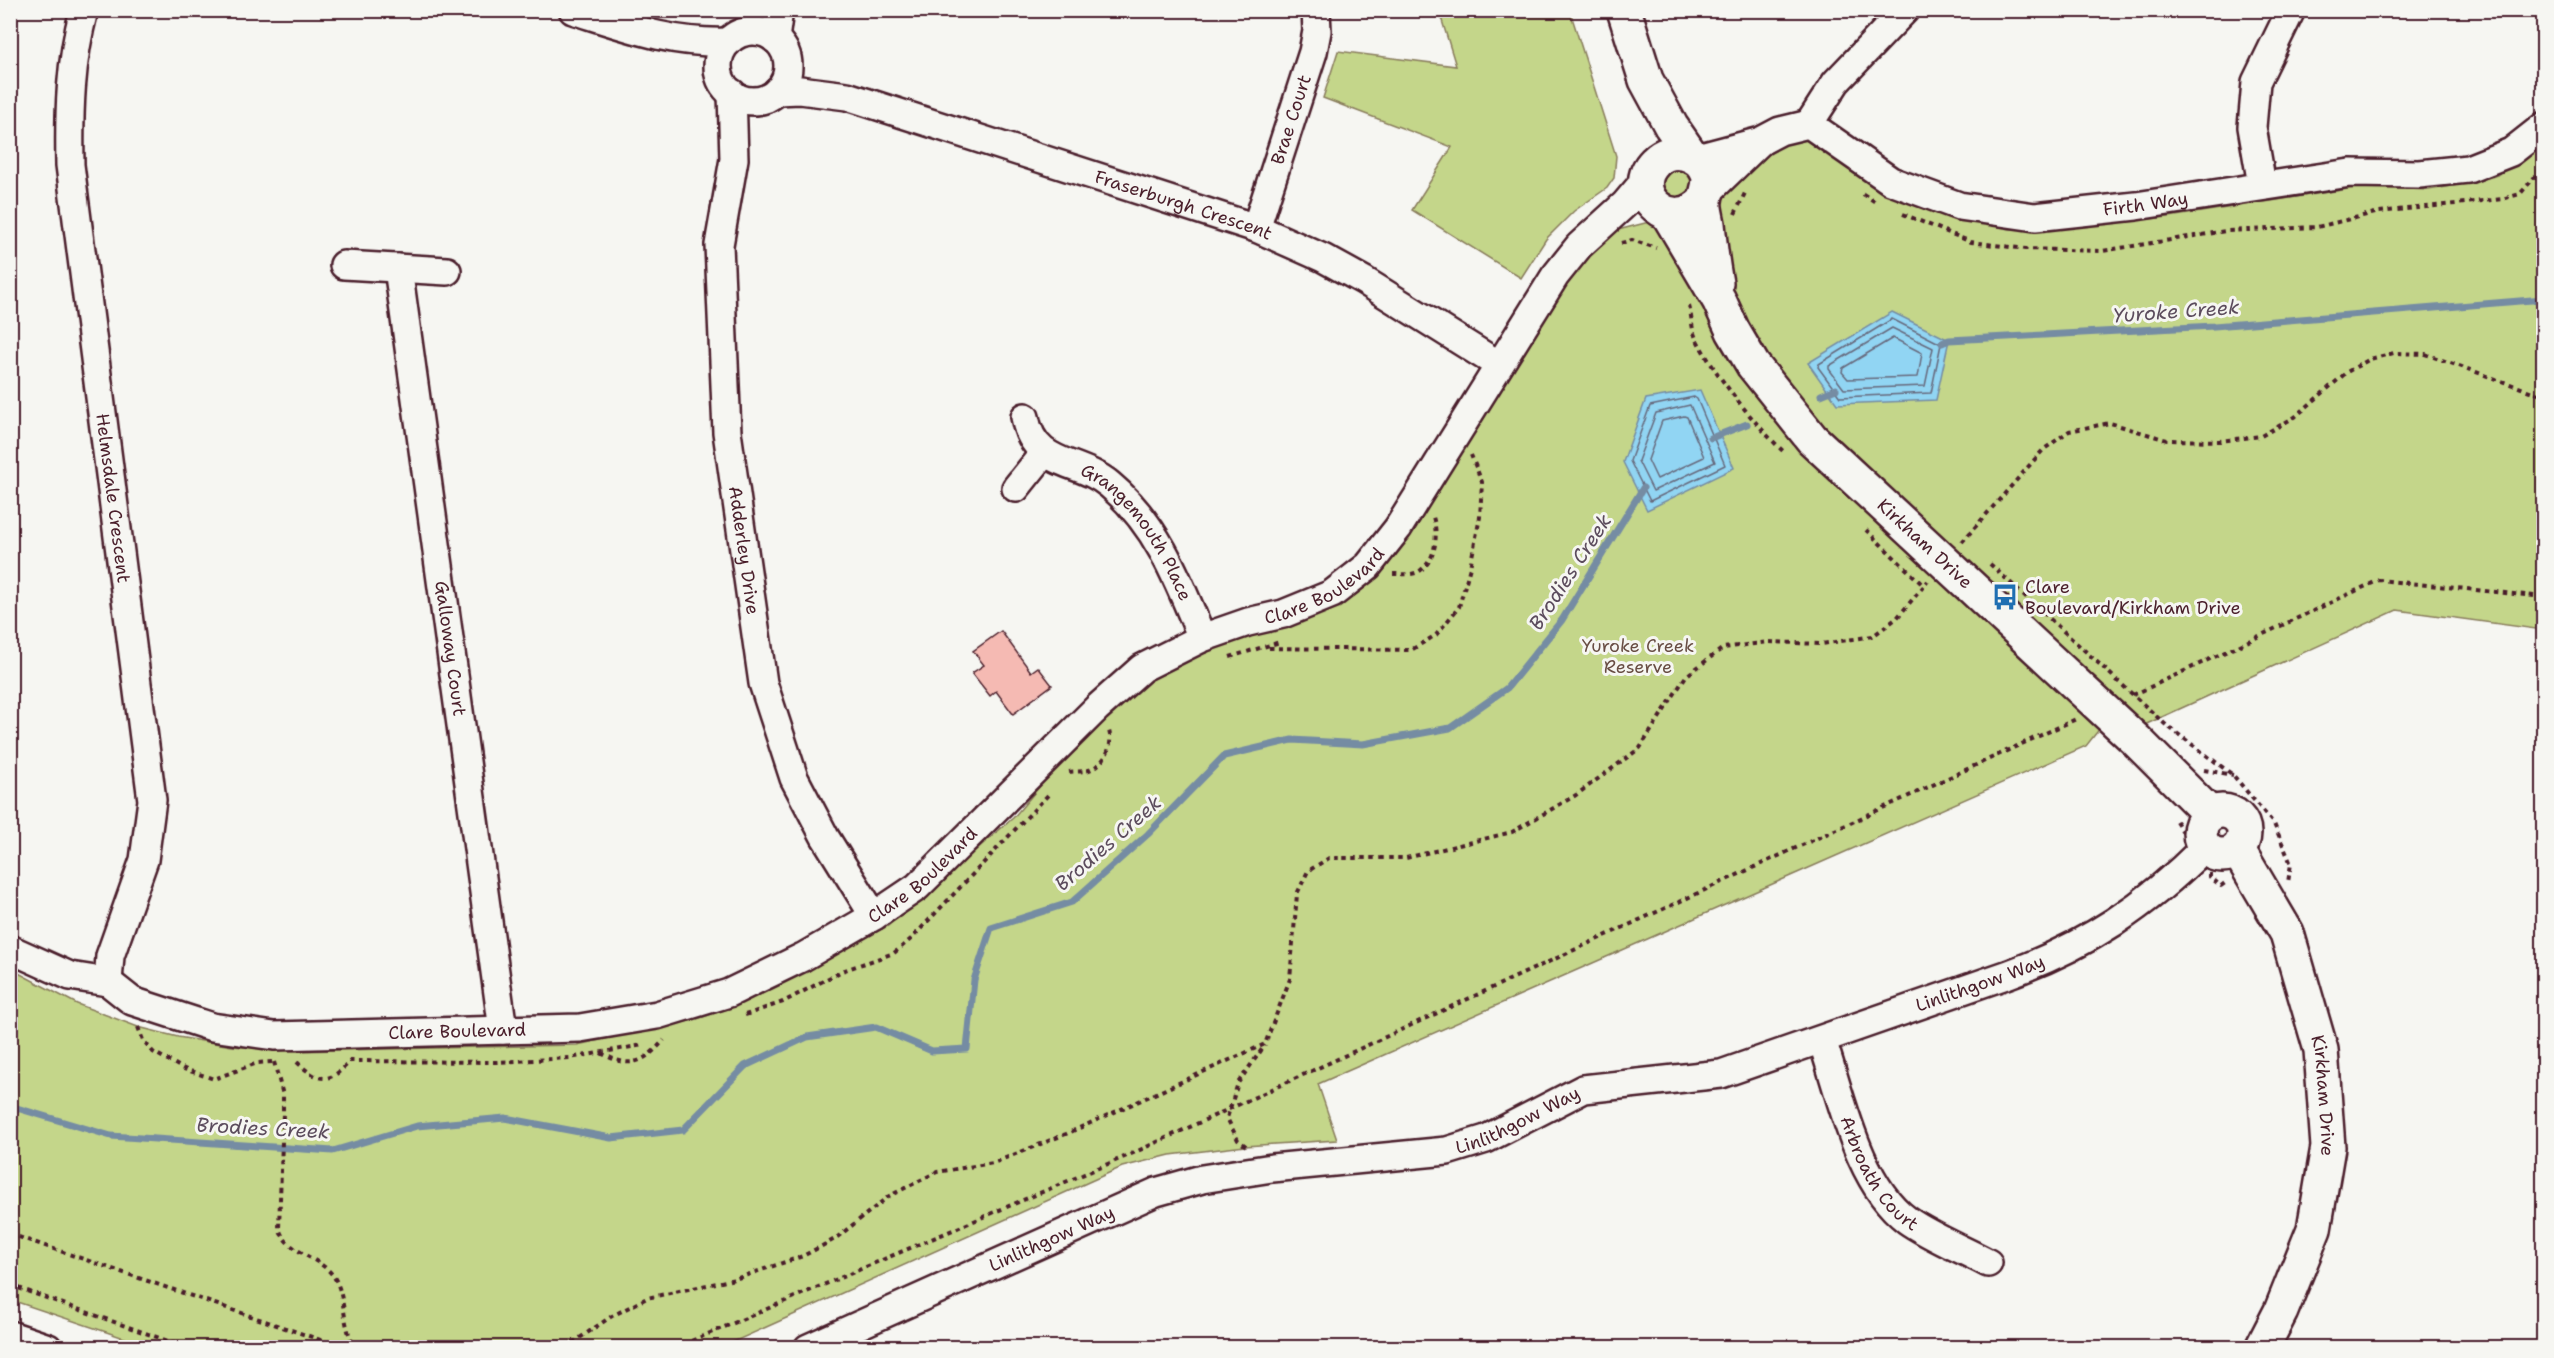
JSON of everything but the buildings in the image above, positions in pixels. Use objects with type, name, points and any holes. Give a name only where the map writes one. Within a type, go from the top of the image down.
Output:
[{"type":"street","name":"Helmsdale Crescent","points":[[84,10],[76,38],[69,97],[70,165],[152,800],[144,860],[110,956],[108,982]]},
{"type":"street","points":[[573,10],[664,38],[706,43],[746,28],[758,32],[782,50]]},
{"type":"street","points":[[664,38],[725,83],[741,99],[752,101],[770,95],[784,82],[788,71],[782,50],[779,10]]},
{"type":"street","name":"Brae Court","points":[[1256,228],[1313,52],[1317,31],[1316,10]]},
{"type":"street","points":[[1624,10],[1646,80],[1671,126],[1708,173],[1707,196]]},
{"type":"street","points":[[1648,174],[1655,162],[1672,152],[1694,156],[1761,141],[1780,131],[1809,124],[1836,82],[1905,10]]},
{"type":"street","points":[[2262,185],[2252,127],[2256,82],[2291,10]]},
{"type":"street","points":[[725,83],[722,51],[746,28]]},
{"type":"street","name":"Fraserburgh Crescent","points":[[782,50],[847,96]]},
{"type":"street","points":[[1646,80],[1649,197],[1665,213]]},
{"type":"street","name":"Adderley Drive","points":[[725,83],[734,159],[719,245],[727,432],[763,683],[794,778],[825,837],[874,916]]},
{"type":"street","name":"Fraserburgh Crescent","points":[[770,95],[800,90],[847,96],[1256,228],[1353,274],[1499,365]]},
{"type":"street","name":"Adderley Drive","points":[[734,159],[770,95]]},
{"type":"street","name":"Firth Way","points":[[1809,124],[1891,181],[1959,206],[2036,217],[2136,207],[2350,172],[2419,174],[2468,169],[2511,152],[2544,126]]},
{"type":"street","points":[[1603,226],[1665,213],[1678,216],[1689,214],[1761,141]]},
{"type":"street","name":"Clare Boulevard","points":[[10,949],[70,976],[108,982],[132,1001],[162,1011],[212,1027],[274,1036],[591,1026],[657,1015],[729,993],[803,957],[874,916],[917,887],[1097,708],[1142,668],[1202,638],[1317,602],[1339,589],[1368,566],[1398,528],[1567,260],[1603,226],[1648,174]]},
{"type":"street","name":"Kirkham Drive","points":[[1707,196],[1719,300]]},
{"type":"street","name":"Kirkham Drive","points":[[1665,213],[1719,300],[1733,331],[1753,365],[1792,416],[1849,476],[1954,552],[2100,708],[2136,740],[2210,814]]},
{"type":"street","points":[[344,266],[447,271]]},
{"type":"street","name":"Galloway Court","points":[[398,268],[503,1030]]},
{"type":"street","points":[[1016,488],[1044,453],[1027,430],[1025,417]]},
{"type":"street","name":"Grangemouth Place","points":[[1044,453],[1056,460],[1092,472],[1126,500],[1144,520],[1172,566],[1202,638]]},
{"type":"street","points":[[2221,811],[2229,812],[2239,818],[2245,835],[2238,850],[2223,856],[2216,855],[2208,862],[2200,830],[2202,822],[2210,814],[2221,811]]},
{"type":"street","name":"Kirkham Drive","points":[[2238,850],[2287,933],[2321,1050],[2328,1147],[2314,1229],[2281,1311],[2262,1347]]},
{"type":"street","name":"Linlithgow Way","points":[[808,1347],[1176,1185],[1272,1168],[1446,1151],[1486,1139],[1583,1089],[1721,1074],[1822,1040],[2018,971],[2077,945],[2129,914],[2176,877],[2208,862]]},
{"type":"street","name":"Arbroath Court","points":[[1822,1040],[1859,1151],[1871,1179],[1886,1201],[1907,1220],[1988,1263]]},
{"type":"street","points":[[10,1335],[48,1347]]},
{"type":"path","points":[[1894,210],[1971,242],[2026,249],[2102,250],[2226,231],[2316,226],[2379,212],[2502,199],[2520,194],[2544,166]]},
{"type":"path","points":[[1734,222],[1748,187]]},
{"type":"path","points":[[1856,188],[1872,201],[1883,206]]},
{"type":"path","points":[[1256,1146],[1245,1146],[1238,1140],[1227,1118],[1238,1083],[1265,1044],[1290,979],[1297,894],[1308,871],[1329,858],[1406,858],[1512,831],[1576,795],[1640,748],[1686,676],[1723,648],[1769,642],[1822,644],[1873,636],[1897,618],[2043,450],[2069,431],[2110,423],[2167,440],[2219,441],[2261,436],[2295,417],[2347,372],[2370,359],[2394,353],[2425,354],[2544,396]]},
{"type":"path","points":[[1263,648],[1411,650],[1436,635],[1459,607],[1480,517],[1482,482],[1470,454]]},
{"type":"path","points":[[1394,574],[1411,574],[1422,569],[1431,554],[1436,538],[1433,515]]},
{"type":"path","points":[[1954,552],[1955,532]]},
{"type":"path","points":[[1954,552],[1972,548]]},
{"type":"path","points":[[1989,563],[2166,725],[2233,775],[2274,824],[2291,864]]},
{"type":"path","points":[[675,1347],[1118,1160],[2379,580],[2544,597]]},
{"type":"path","points":[[1069,772],[1090,770],[1104,760],[1112,739],[1109,731]]},
{"type":"path","points":[[2208,862],[2221,885],[2223,882]]},
{"type":"path","points":[[600,1053],[616,1061],[639,1062],[650,1056],[664,1040]]},
{"type":"path","points":[[565,1347],[612,1316],[647,1298],[735,1279],[803,1256],[835,1239],[889,1196],[937,1172],[993,1163],[1066,1134],[1265,1044]]},
{"type":"path","points":[[297,1062],[315,1077],[328,1079],[338,1075],[351,1061]]},
{"type":"path","points":[[274,1062],[283,1095],[278,1219],[280,1234],[288,1243],[317,1261],[334,1277],[347,1331],[356,1347]]},
{"type":"path","points":[[10,1234],[344,1347]]},
{"type":"path","points":[[10,1285],[188,1347]]},
{"type":"green space","points":[[1450,11],[1570,11],[1616,156],[1614,178],[1607,188],[1574,211],[1546,239],[1521,278],[1412,210],[1452,147],[1323,98],[1338,51],[1456,66],[1440,14]]},
{"type":"green space","points":[[1812,137],[1917,203],[1980,223],[2010,229],[2041,229],[2169,217],[2361,187],[2429,190],[2498,175],[2543,143],[2543,630],[2397,610],[2140,727],[1795,405],[1742,319],[1718,254],[1715,224],[1723,195],[1733,175],[1780,144]]},
{"type":"green space","points":[[1678,169],[1684,170],[1692,178],[1692,190],[1684,198],[1678,199],[1672,198],[1664,190],[1663,184],[1664,178],[1672,170]]},
{"type":"green space","name":"Yuroke Creek Reserve","points":[[1649,222],[1659,224],[1707,306],[2101,727],[2086,746],[1318,1084],[1337,1140],[1245,1146],[1170,1155],[1122,1167],[722,1347],[151,1347],[11,1300],[11,969],[77,1004],[138,1027],[178,1037],[232,1046],[295,1051],[577,1045],[694,1020],[733,1007],[787,981],[888,926],[1013,818],[1079,740],[1142,683],[1195,651],[1321,610],[1575,265],[1614,231]]},
{"type":"water","points":[[1892,312],[1949,340],[1936,400],[1837,404],[1808,363]]},
{"type":"water","points":[[1700,390],[1734,468],[1647,510],[1623,462],[1646,399]]},
{"type":"waterway","name":"Yuroke Creek","points":[[1942,343],[1949,340],[2214,326],[2544,299]]},
{"type":"waterway","name":"Yuroke Creek","points":[[1821,395],[1836,389]]},
{"type":"waterway","name":"Brodies Creek","points":[[1711,438],[1747,424]]},
{"type":"waterway","name":"Brodies Creek","points":[[10,1106],[111,1136],[333,1151],[417,1126],[505,1118],[611,1138],[683,1130],[745,1066],[807,1037],[876,1027],[932,1051],[967,1049],[974,980],[991,928],[1072,902],[1148,834],[1224,756],[1292,740],[1363,744],[1450,728],[1507,688],[1562,620],[1643,488]]},
{"type":"place","name":"Clare Boulevard/Kirkham Drive","points":[[2005,597]]}]
